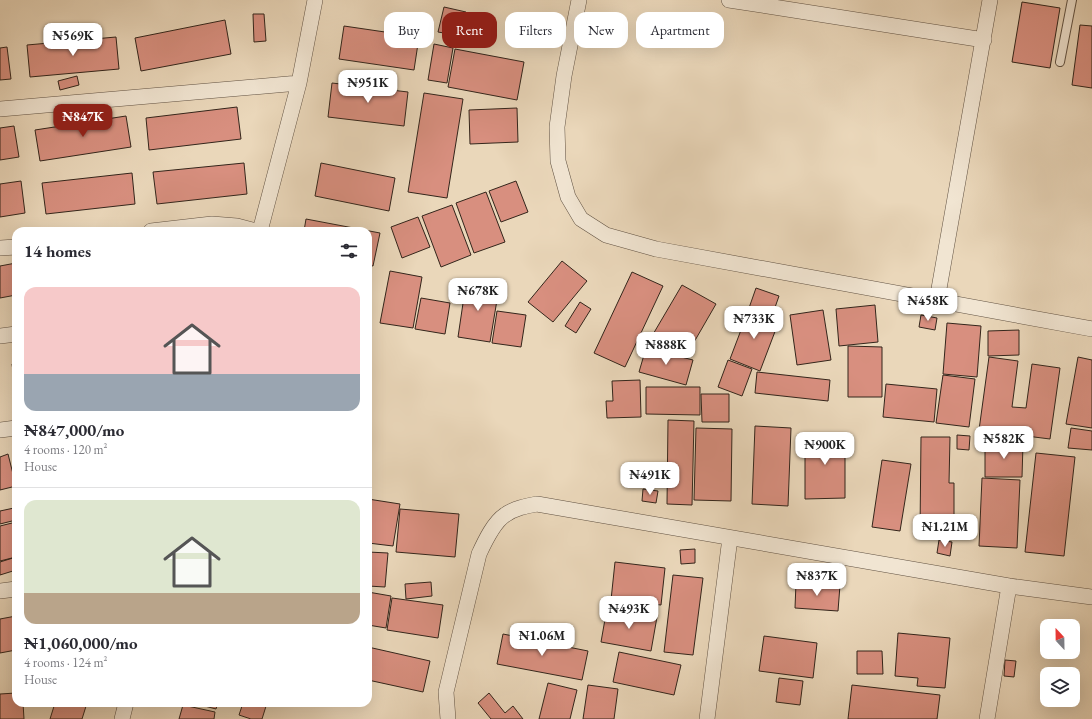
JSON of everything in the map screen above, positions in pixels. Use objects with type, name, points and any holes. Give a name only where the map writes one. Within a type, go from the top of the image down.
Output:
[{"type":"street","points":[[261,227],[299,83],[315,0]]},
{"type":"street","points":[[579,0],[564,76],[557,127],[558,161],[568,198],[581,219],[606,235],[656,249],[1092,329]]},
{"type":"street","points":[[729,0],[984,40]]},
{"type":"street","points":[[937,300],[990,0]]},
{"type":"street","points":[[0,109],[299,83]]},
{"type":"street","points":[[186,227],[212,224],[241,227]]},
{"type":"street","points":[[0,248],[12,246]]},
{"type":"street","points":[[0,336],[12,334]]},
{"type":"street","points":[[0,430],[12,428]]},
{"type":"street","points":[[448,719],[446,692],[479,554],[495,525],[504,515],[520,507],[537,504],[1009,586],[1092,597]]},
{"type":"street","points":[[707,719],[730,538]]},
{"type":"street","points":[[987,719],[1009,586]]},
{"type":"street","points":[[0,591],[12,590]]},
{"type":"street","points":[[122,719],[125,707]]},
{"type":"lane","points":[[1060,62],[1072,0]]},
{"type":"building","points":[[1022,2],[1060,8],[1050,68],[1012,62]]},
{"type":"building","points":[[444,7],[466,12],[443,12]]},
{"type":"building","points":[[253,14],[264,14],[266,41],[254,42]]},
{"type":"building","points":[[442,15],[442,33],[438,32]]},
{"type":"building","points":[[225,20],[231,54],[141,71],[135,38]]},
{"type":"building","points":[[1080,25],[1092,26],[1092,88],[1072,85]]},
{"type":"building","points":[[344,26],[384,32],[384,48],[417,48],[414,70],[339,59]]},
{"type":"building","points":[[116,37],[119,69],[30,77],[27,45]]},
{"type":"building","points":[[434,44],[442,46],[442,48],[453,48],[447,83],[428,80]]},
{"type":"building","points":[[7,47],[11,79],[0,80],[0,48]]},
{"type":"building","points":[[455,49],[524,62],[517,100],[448,87]]},
{"type":"building","points":[[77,76],[79,85],[60,90],[58,81]]},
{"type":"building","points":[[332,83],[408,92],[404,126],[328,117]]},
{"type":"building","points":[[424,93],[463,99],[447,198],[408,192]]},
{"type":"building","points":[[237,107],[241,139],[149,150],[146,118]]},
{"type":"building","points":[[517,108],[518,142],[470,144],[469,110]]},
{"type":"building","points":[[126,116],[131,147],[40,161],[35,130]]},
{"type":"building","points":[[14,126],[19,157],[0,160],[0,128]]},
{"type":"building","points":[[244,163],[247,194],[157,204],[153,172]]},
{"type":"building","points":[[321,163],[395,178],[389,211],[315,196]]},
{"type":"building","points":[[132,173],[135,204],[46,214],[42,183]]},
{"type":"building","points":[[21,181],[25,213],[0,217],[0,184]]},
{"type":"building","points":[[516,181],[528,212],[501,222],[489,191]]},
{"type":"building","points":[[486,192],[505,242],[474,253],[456,203]]},
{"type":"building","points":[[452,205],[471,255],[441,267],[422,216]]},
{"type":"building","points":[[418,217],[430,247],[402,258],[391,227]]},
{"type":"building","points":[[306,219],[348,227],[305,227]]},
{"type":"building","points":[[372,231],[380,233],[372,266]]},
{"type":"building","points":[[562,261],[587,281],[553,322],[528,302]]},
{"type":"building","points":[[12,264],[12,296],[0,298],[0,266]]},
{"type":"building","points":[[390,271],[422,277],[413,328],[380,323]]},
{"type":"building","points":[[632,272],[663,286],[625,367],[594,353]]},
{"type":"building","points":[[466,283],[499,288],[490,342],[458,337]]},
{"type":"building","points":[[682,285],[716,304],[686,356],[652,336]]},
{"type":"building","points":[[756,288],[779,296],[772,316],[749,308]]},
{"type":"building","points":[[421,298],[450,303],[445,334],[415,329]]},
{"type":"building","points":[[580,302],[591,309],[576,333],[565,326]]},
{"type":"building","points":[[875,305],[878,342],[839,346],[836,309]]},
{"type":"building","points":[[749,309],[779,321],[760,371],[730,359]]},
{"type":"building","points":[[823,310],[831,360],[797,365],[790,315]]},
{"type":"building","points":[[497,311],[526,315],[521,347],[492,343]]},
{"type":"building","points":[[921,315],[937,318],[935,330],[919,327]]},
{"type":"building","points":[[947,323],[981,326],[977,377],[943,374]]},
{"type":"building","points":[[1019,330],[1019,355],[988,356],[988,331]]},
{"type":"building","points":[[848,346],[882,347],[882,397],[848,397]]},
{"type":"building","points":[[646,348],[693,360],[686,385],[639,372]]},
{"type":"building","points":[[989,357],[1018,361],[1012,407],[1026,408],[1032,364],[1060,368],[1050,439],[979,430]]},
{"type":"building","points":[[1078,357],[1092,360],[1092,428],[1066,424]]},
{"type":"building","points":[[728,360],[752,369],[742,396],[718,387]]},
{"type":"building","points":[[757,372],[830,380],[828,401],[755,393]]},
{"type":"building","points":[[943,375],[975,379],[969,427],[936,423]]},
{"type":"building","points":[[640,380],[641,417],[607,418],[606,401],[613,401],[612,381]]},
{"type":"building","points":[[886,384],[937,389],[934,422],[883,417]]},
{"type":"building","points":[[646,387],[700,387],[700,415],[646,414]]},
{"type":"building","points":[[701,394],[729,394],[729,422],[702,422]]},
{"type":"building","points":[[668,420],[694,421],[692,505],[667,504]]},
{"type":"building","points":[[755,426],[791,428],[788,506],[752,504]]},
{"type":"building","points":[[696,428],[732,429],[731,501],[694,500]]},
{"type":"building","points":[[1071,428],[1092,431],[1092,450],[1068,448]]},
{"type":"building","points":[[845,433],[845,498],[805,499],[805,434]]},
{"type":"building","points":[[957,435],[970,436],[969,450],[957,449]]},
{"type":"building","points":[[921,437],[950,437],[949,483],[954,483],[954,524],[942,524],[942,533],[920,533]]},
{"type":"building","points":[[985,443],[1023,444],[1022,477],[985,477]]},
{"type":"building","points":[[1036,453],[1075,457],[1064,556],[1025,552]]},
{"type":"building","points":[[8,454],[12,470],[12,487],[0,490],[0,457]]},
{"type":"building","points":[[882,460],[911,464],[900,531],[872,527]]},
{"type":"building","points":[[982,478],[1020,480],[1017,548],[979,546]]},
{"type":"building","points":[[643,489],[658,491],[656,503],[642,501]]},
{"type":"building","points":[[372,500],[400,504],[393,546],[372,543]]},
{"type":"building","points":[[12,508],[12,521],[0,524],[0,511]]},
{"type":"building","points":[[400,509],[459,514],[455,557],[396,552]]},
{"type":"building","points":[[12,523],[12,558],[0,561],[0,526]]},
{"type":"building","points":[[939,540],[952,542],[950,556],[937,553]]},
{"type":"building","points":[[695,549],[695,563],[681,564],[680,550]]},
{"type":"building","points":[[372,552],[388,553],[385,587],[372,586]]},
{"type":"building","points":[[12,558],[12,571],[0,575],[0,562]]},
{"type":"building","points":[[615,562],[665,568],[661,605],[611,600]]},
{"type":"building","points":[[673,575],[703,578],[693,655],[664,652]]},
{"type":"building","points":[[431,582],[432,596],[406,599],[405,584]]},
{"type":"building","points":[[796,583],[840,585],[838,611],[795,608]]},
{"type":"building","points":[[372,593],[391,596],[386,628],[372,626]]},
{"type":"building","points":[[392,598],[443,605],[438,638],[387,630]]},
{"type":"building","points":[[607,608],[657,617],[651,651],[601,642]]},
{"type":"building","points":[[12,617],[12,651],[0,653],[0,619]]},
{"type":"building","points":[[898,633],[950,638],[945,688],[917,686],[918,678],[895,676]]},
{"type":"building","points":[[503,634],[588,651],[582,680],[497,664]]},
{"type":"building","points":[[764,636],[817,643],[813,678],[759,671]]},
{"type":"building","points":[[372,648],[430,661],[423,692],[372,681]]},
{"type":"building","points":[[857,651],[882,651],[883,674],[857,674]]},
{"type":"building","points":[[619,652],[681,665],[674,695],[613,682]]},
{"type":"building","points":[[1005,660],[1016,661],[1014,677],[1004,676]]},
{"type":"building","points":[[779,678],[803,681],[800,705],[776,702]]},
{"type":"building","points":[[548,683],[577,690],[570,719],[539,719]]},
{"type":"building","points":[[588,685],[618,689],[614,719],[583,719]]},
{"type":"building","points":[[852,685],[940,695],[937,719],[848,719]]},
{"type":"building","points":[[12,693],[12,707],[23,707],[24,719],[0,719],[0,694]]},
{"type":"building","points":[[489,693],[505,713],[513,706],[523,719],[491,719],[478,703]]},
{"type":"building","points":[[54,707],[86,707],[82,719],[50,719]]},
{"type":"building","points":[[182,707],[192,707],[215,712],[214,719],[179,719]]},
{"type":"building","points":[[242,707],[266,707],[262,719],[251,719],[239,715]]}]
